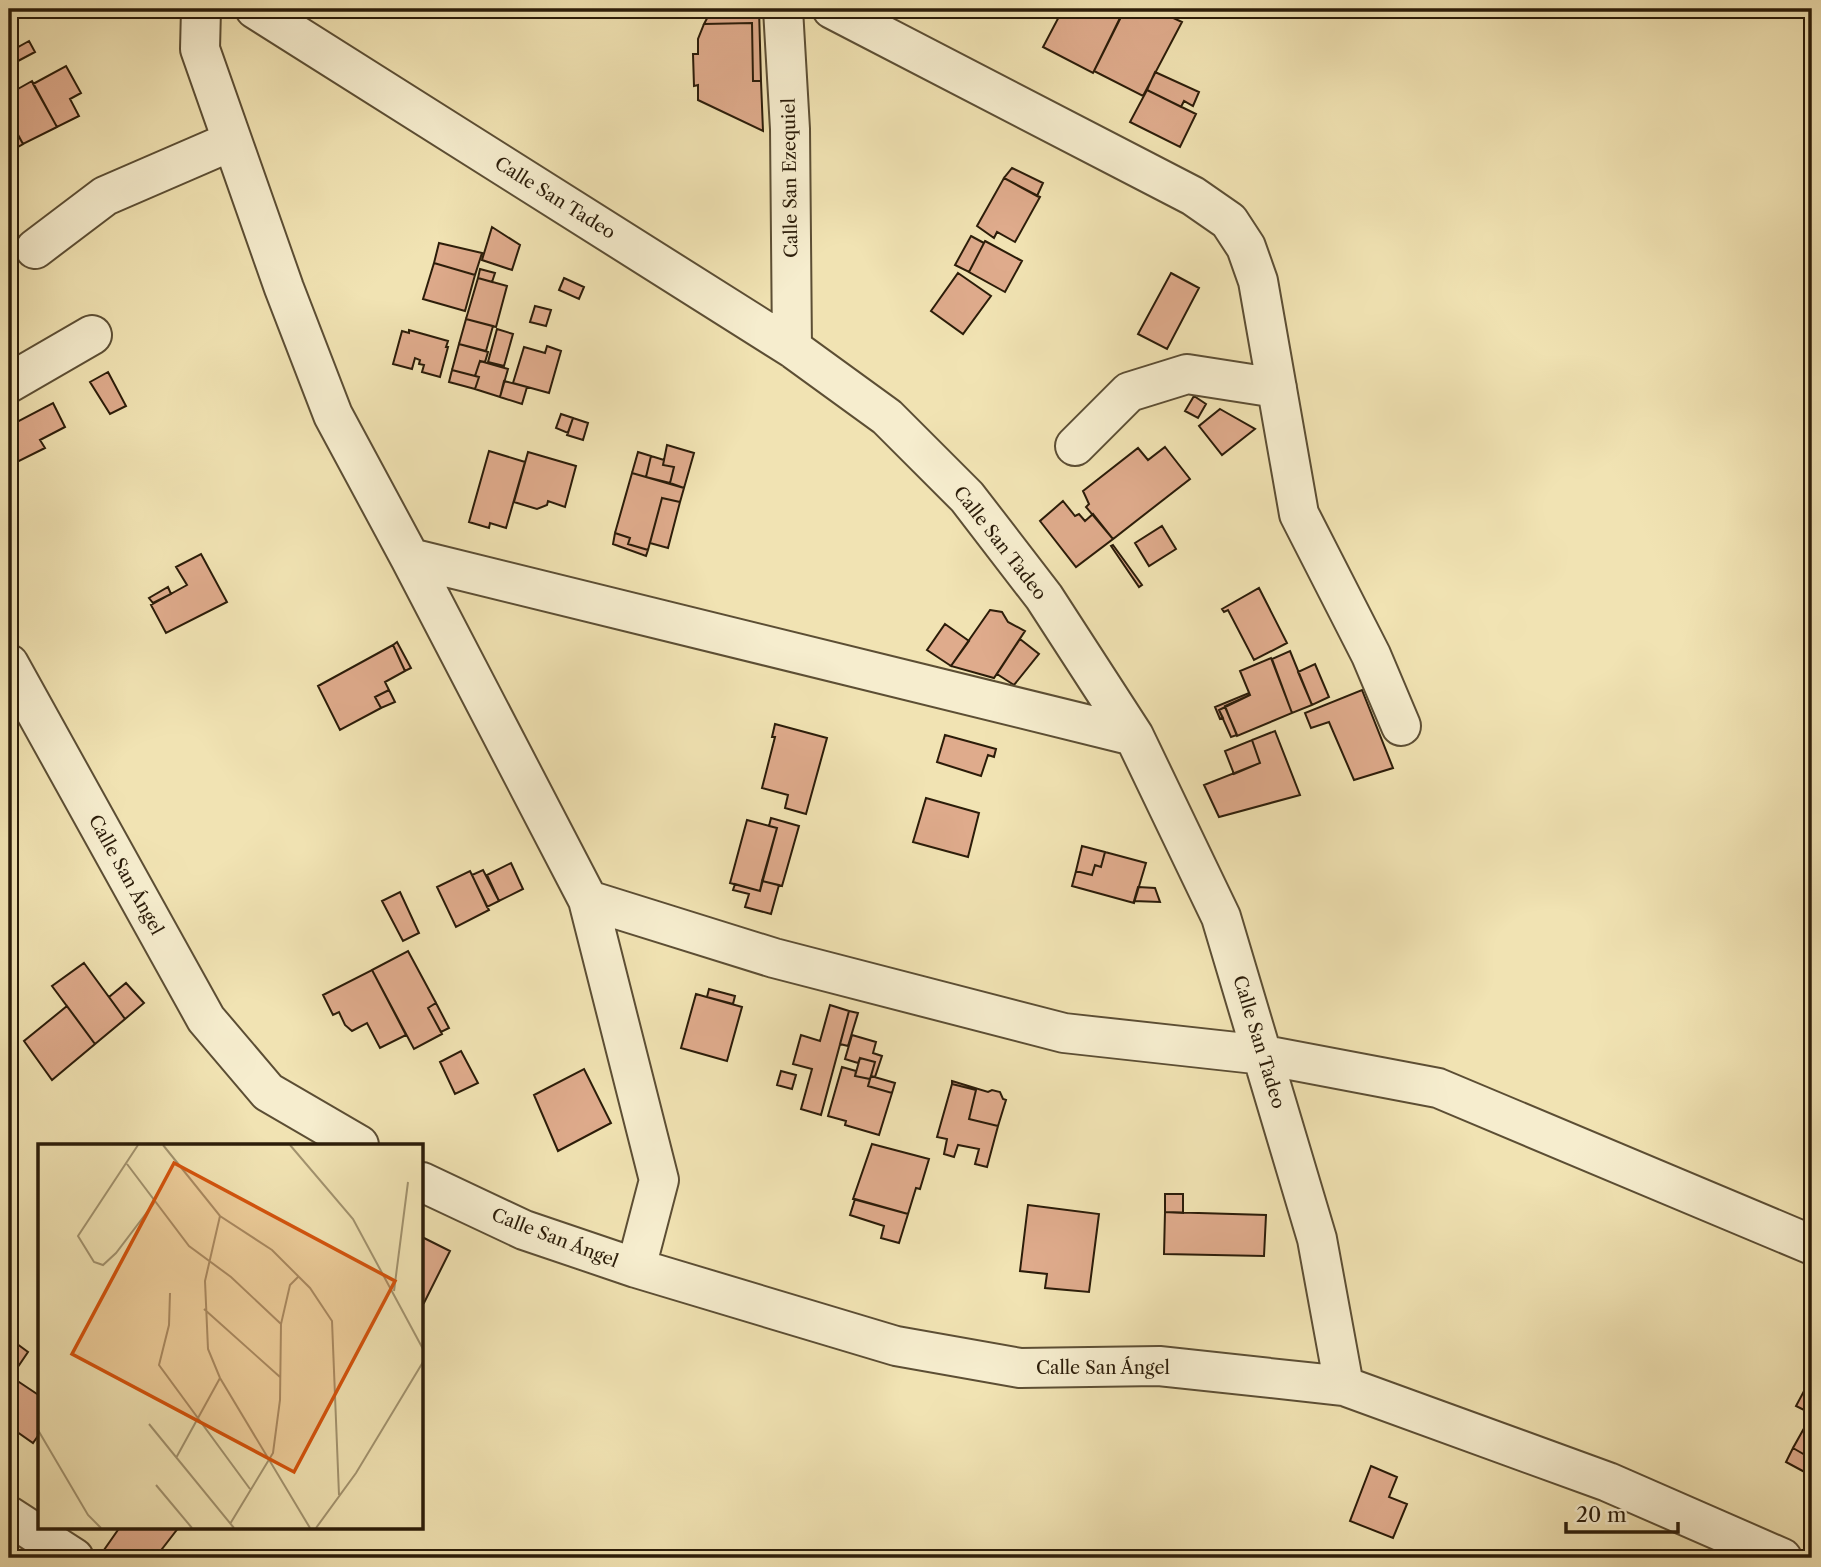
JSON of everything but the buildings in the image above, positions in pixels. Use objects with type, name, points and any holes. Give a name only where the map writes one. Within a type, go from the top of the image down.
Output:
[{"type":"street","points":[[201,9],[200,49],[284,288],[333,415],[588,900],[659,1181],[636,1268]]},
{"type":"street","name":"Calle San Tadeo","points":[[255,9],[792,348],[887,417],[967,497],[1044,597],[1134,736],[1221,917],[1317,1239],[1344,1386]]},
{"type":"street","name":"Calle San Ezequiel","points":[[783,9],[790,129],[792,348]]},
{"type":"street","points":[[832,9],[1193,196],[1229,221],[1246,247],[1258,281],[1299,514],[1371,655],[1401,726]]},
{"type":"street","points":[[35,249],[105,196],[232,141]]},
{"type":"street","points":[[9,383],[92,335]]},
{"type":"street","points":[[1076,446],[1129,392],[1187,374],[1277,388]]},
{"type":"street","points":[[410,558],[1134,736]]},
{"type":"street","name":"Calle San Ángel","points":[[9,664],[206,1019],[268,1092],[357,1144]]},
{"type":"street","points":[[588,900],[774,958],[1064,1032],[1264,1055],[1438,1088],[1812,1244]]},
{"type":"street","name":"Calle San Ángel","points":[[424,1183],[524,1230],[636,1268],[896,1346],[1020,1368],[1159,1366],[1344,1386],[1608,1482],[1782,1558]]},
{"type":"street","points":[[9,1516],[74,1558]]}]
